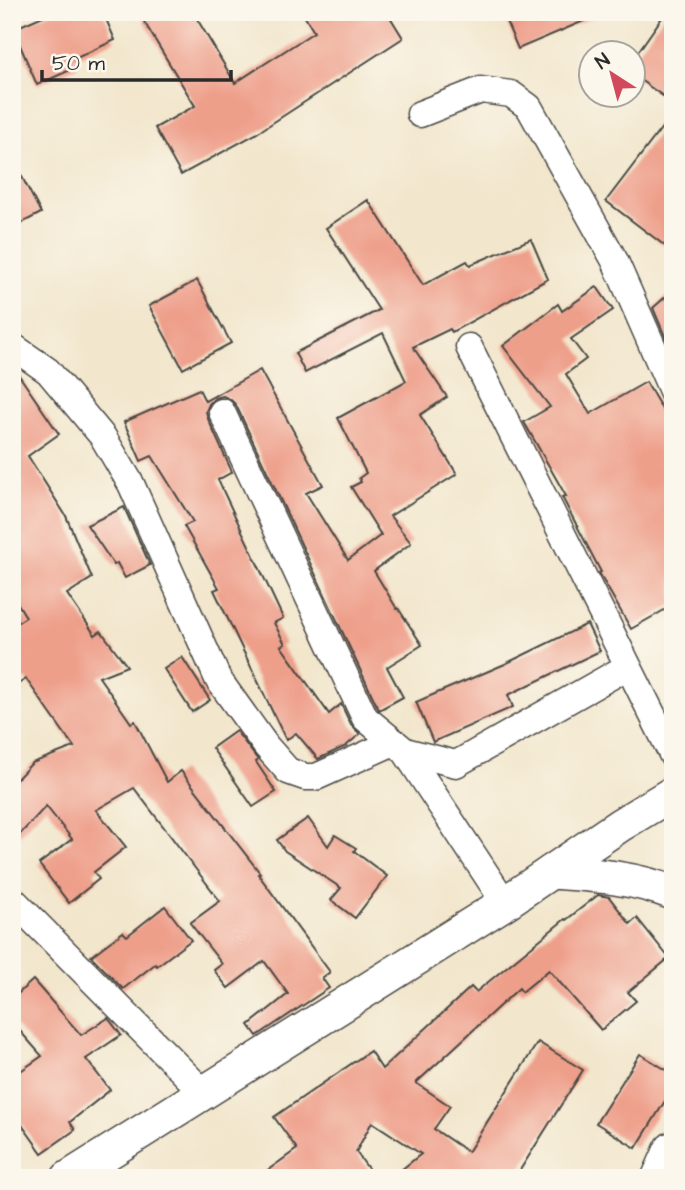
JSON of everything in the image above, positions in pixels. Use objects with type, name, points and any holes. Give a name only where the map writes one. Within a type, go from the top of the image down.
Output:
[{"type":"highway","points":[[661,1178],[673,1151]]},
{"type":"main road","points":[[68,1178],[505,903],[673,793]]},
{"type":"main road","points":[[551,872],[619,877],[673,893]]},
{"type":"street","points":[[420,114],[481,90],[511,94],[529,107],[615,261],[673,393]]},
{"type":"street","points":[[12,346],[48,371],[65,388],[103,437],[131,484],[218,679],[266,746],[288,771],[304,777],[316,777],[400,747],[456,764],[627,667]]},
{"type":"street","points":[[469,347],[673,755]]},
{"type":"street","points":[[222,412],[365,718],[400,747],[505,903]]},
{"type":"street","points":[[12,899],[203,1092]]},
{"type":"building","points":[[52,12],[103,12],[115,40],[74,59],[77,67],[37,85],[13,29]]},
{"type":"building","points":[[156,12],[193,12],[235,83],[314,32],[302,12],[387,12],[403,38],[254,135],[181,175],[155,128],[195,106],[143,20]]},
{"type":"building","points":[[502,12],[605,12],[518,49]]},
{"type":"building","points":[[666,12],[673,12],[673,103],[646,84],[646,40]]},
{"type":"building","points":[[673,113],[673,252],[606,201]]},
{"type":"building","points":[[12,158],[41,213],[12,228]]},
{"type":"building","points":[[368,200],[423,285],[467,261],[470,265],[531,239],[548,279],[452,332],[450,329],[413,347],[447,397],[420,415],[457,474],[390,516],[411,543],[374,571],[422,645],[387,667],[403,697],[379,710],[236,405],[223,396],[215,398],[209,404],[206,411],[208,419],[232,472],[218,480],[283,618],[274,623],[285,644],[281,646],[329,714],[341,704],[351,725],[360,734],[346,746],[318,759],[296,733],[286,740],[214,590],[219,588],[184,526],[193,522],[152,456],[141,461],[124,422],[199,389],[205,401],[260,370],[323,485],[306,493],[348,560],[381,535],[351,487],[361,482],[359,478],[366,473],[338,418],[406,381],[383,333],[305,373],[295,353],[379,310],[326,228]]},
{"type":"building","points":[[197,280],[231,343],[183,369],[149,306]]},
{"type":"building","points":[[597,287],[613,310],[571,339],[586,359],[566,374],[590,414],[646,382],[673,428],[673,605],[631,629],[599,573],[601,572],[562,497],[566,496],[524,422],[550,407],[503,346],[558,304],[562,311]]},
{"type":"building","points":[[673,290],[673,347],[667,341],[653,308]]},
{"type":"building","points":[[12,365],[59,434],[28,456],[66,516],[92,578],[67,594],[95,635],[101,631],[127,666],[99,677],[131,723],[135,721],[167,782],[181,771],[260,873],[258,874],[330,972],[322,978],[329,988],[257,1036],[249,1025],[288,994],[264,961],[228,988],[214,970],[222,964],[190,923],[220,901],[134,788],[96,810],[126,847],[94,872],[99,879],[69,903],[39,864],[72,839],[46,806],[12,843],[12,784],[32,763],[74,747],[26,679],[12,688],[12,626],[26,617],[12,594]]},
{"type":"building","points":[[124,507],[150,565],[125,578],[117,563],[114,565],[87,525]]},
{"type":"building","points":[[587,624],[600,651],[508,695],[513,707],[433,742],[416,702],[505,664]]},
{"type":"building","points":[[182,657],[210,700],[192,712],[164,669]]},
{"type":"building","points":[[236,731],[258,760],[256,762],[276,792],[253,807],[212,748]]},
{"type":"building","points":[[308,818],[328,846],[335,835],[356,848],[354,851],[387,876],[355,918],[331,900],[341,888],[285,851],[277,840]]},
{"type":"building","points":[[598,895],[609,897],[630,924],[637,918],[669,958],[628,992],[636,1001],[601,1030],[549,970],[522,992],[519,988],[416,1083],[450,1106],[434,1129],[468,1152],[538,1042],[583,1070],[515,1178],[391,1178],[421,1154],[372,1122],[356,1152],[375,1178],[257,1178],[297,1149],[274,1117],[370,1051],[382,1069],[471,987],[476,992]]},
{"type":"building","points":[[165,906],[191,940],[123,989],[91,956],[123,932],[127,936]]},
{"type":"building","points":[[33,980],[81,1035],[108,1018],[121,1035],[86,1059],[110,1090],[70,1122],[75,1130],[42,1153],[12,1111],[12,1077],[42,1056],[12,1022],[12,999]]},
{"type":"building","points":[[640,1054],[673,1074],[673,1088],[636,1148],[596,1123]]}]
